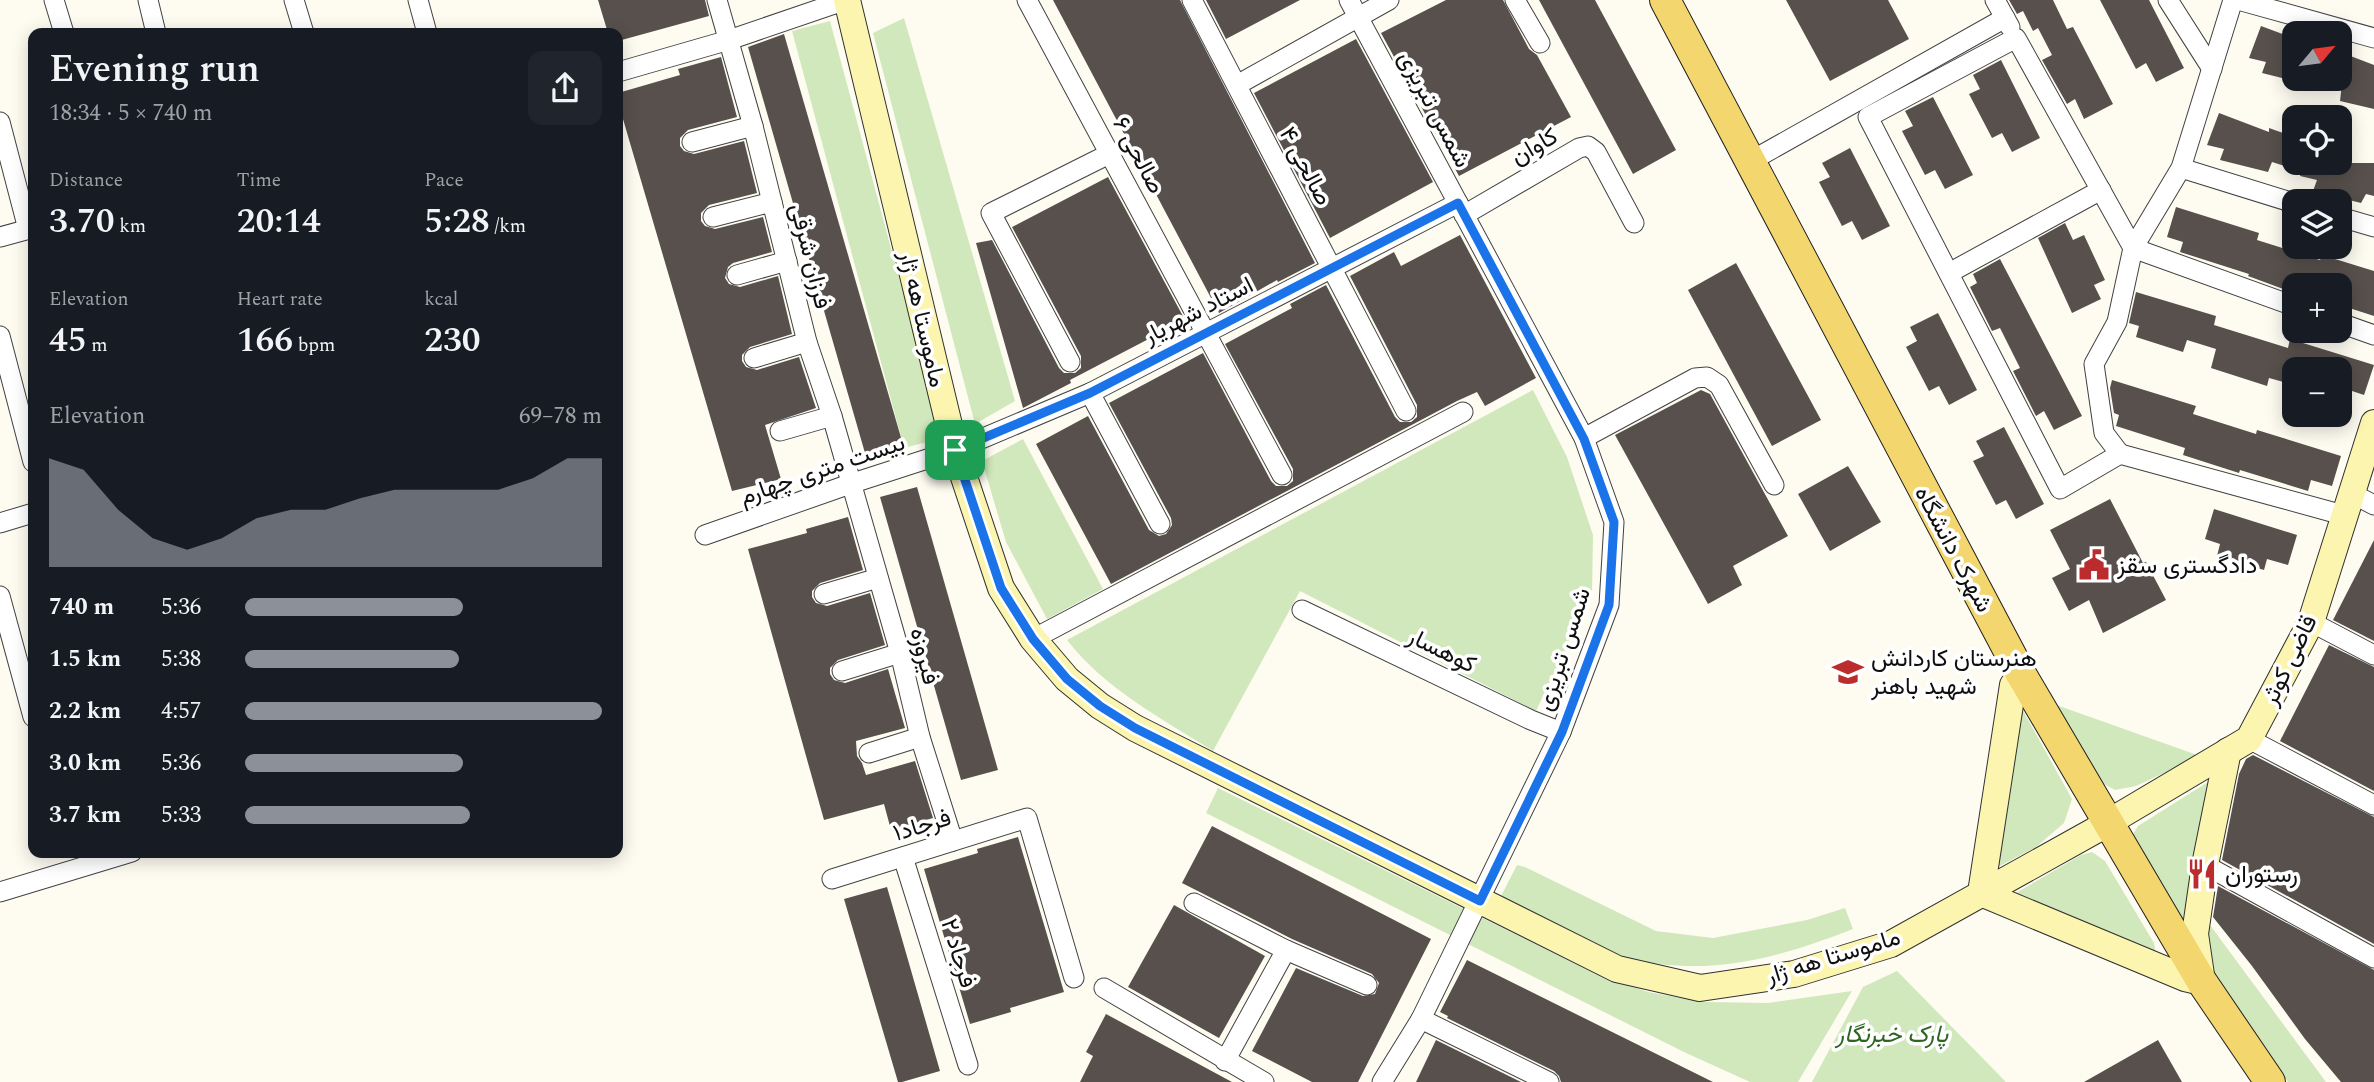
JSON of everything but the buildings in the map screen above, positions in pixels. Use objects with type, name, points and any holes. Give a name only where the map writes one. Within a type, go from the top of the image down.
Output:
[{"type":"main road","name":"ماموستا هه ژار","points":[[846,0],[955,450],[1001,588],[1033,639],[1067,679],[1100,706],[1135,728],[1617,969],[1700,988],[1794,974],[1891,944],[2101,827]]},
{"type":"main road","points":[[1646,0],[1866,417],[2017,680],[1980,893],[2193,980],[2252,1082]]},
{"type":"main road","name":"شهرک دانشگاه","points":[[1665,0],[2017,680],[2193,980],[2270,1082]]},
{"type":"main road","name":"قاضی کوثر","points":[[2193,980],[2195,934],[2205,865],[2239,745],[2311,622],[2374,423]]},
{"type":"main road","points":[[2101,827],[2239,745]]},
{"type":"street","points":[[54,0],[62,28]]},
{"type":"street","points":[[148,0],[155,28]]},
{"type":"street","points":[[294,0],[302,28]]},
{"type":"street","points":[[418,0],[426,28]]},
{"type":"street","name":"فرزان شرقی","points":[[717,0],[753,126],[807,342],[832,416],[850,484]]},
{"type":"street","points":[[623,71],[729,40],[846,0]]},
{"type":"street","name":"صالحی ۶","points":[[1027,0],[1282,475]]},
{"type":"street","name":"صالحی ۴","points":[[1192,0],[1406,411]]},
{"type":"street","name":"شمس تبریزی","points":[[1349,0],[1584,439],[1614,522],[1609,605],[1562,732],[1421,1019],[1382,1082]]},
{"type":"street","points":[[1237,85],[1389,0]]},
{"type":"street","points":[[1515,0],[1540,43]]},
{"type":"street","points":[[1995,0],[2133,248],[2282,302]]},
{"type":"street","points":[[2168,0],[2212,69]]},
{"type":"street","points":[[2374,38],[2236,0],[2181,168],[2133,248],[2117,322],[2094,364],[2104,433],[2120,454],[2347,504],[2374,505]]},
{"type":"street","points":[[1749,162],[2005,18]]},
{"type":"street","points":[[2016,38],[1868,117],[2060,489],[2120,454]]},
{"type":"street","points":[[0,122],[28,219]]},
{"type":"street","points":[[692,142],[753,126]]},
{"type":"street","name":"کاوان","points":[[1461,209],[1579,148],[1588,146],[1596,152],[1634,223]]},
{"type":"street","points":[[1070,362],[991,213],[1111,153]]},
{"type":"street","points":[[2181,168],[2282,199]]},
{"type":"street","points":[[1949,273],[2101,190]]},
{"type":"street","points":[[713,217],[772,202]]},
{"type":"street","name":"استاد شهریار","points":[[955,450],[1090,393],[1332,268],[1461,209]]},
{"type":"street","points":[[2352,221],[2374,227]]},
{"type":"street","points":[[0,237],[28,230]]},
{"type":"street","points":[[737,275],[787,261]]},
{"type":"street","points":[[2352,327],[2374,335]]},
{"type":"street","points":[[0,336],[28,443]]},
{"type":"street","points":[[754,358],[807,342]]},
{"type":"street","points":[[1584,439],[1695,378],[1707,377],[1719,385],[1774,485]]},
{"type":"street","points":[[1090,393],[1160,524]]},
{"type":"street","points":[[1033,639],[1463,412]]},
{"type":"street","points":[[780,431],[832,416]]},
{"type":"street","name":"بیست متری چهارم","points":[[705,535],[955,450]]},
{"type":"street","name":"فیروزه","points":[[850,484],[900,653],[920,737],[953,841]]},
{"type":"street","points":[[0,523],[28,515]]},
{"type":"street","points":[[824,594],[878,578]]},
{"type":"street","points":[[0,596],[28,699]]},
{"type":"street","name":"کوهسار","points":[[1302,610],[1531,720],[1562,732]]},
{"type":"street","points":[[2311,622],[2374,655]]},
{"type":"street","points":[[842,671],[900,653]]},
{"type":"street","points":[[869,753],[920,737]]},
{"type":"street","points":[[2239,745],[2374,805]]},
{"type":"street","name":"فرجاد۱","points":[[832,879],[1027,818],[1074,978]]},
{"type":"street","name":"فرجاد ۲","points":[[903,856],[968,1065]]},
{"type":"street","points":[[0,892],[73,861],[93,858]]},
{"type":"street","points":[[2205,865],[2374,958]]},
{"type":"street","points":[[1194,903],[1286,950],[1367,985]]},
{"type":"street","points":[[1225,1060],[1286,950]]},
{"type":"street","points":[[1104,988],[1264,1082]]},
{"type":"street","points":[[1421,1019],[1549,1082]]},
{"type":"green space","points":[[904,18],[1015,401],[975,424],[873,33]]},
{"type":"green space","points":[[830,21],[942,438],[904,448],[792,31]]},
{"type":"green space","points":[[1533,390],[1567,457],[1593,535],[1592,593],[1536,711],[1300,591],[1213,751],[1116,688],[1067,640]]},
{"type":"green space","points":[[1023,439],[1103,589],[1047,619],[1006,542],[982,461]]},
{"type":"green space","points":[[2048,702],[2200,756],[2136,786],[2115,790],[2093,778]]},
{"type":"green space","points":[[2021,707],[2072,799],[2064,823],[2036,847],[1996,868]]},
{"type":"green space","points":[[2208,782],[2182,924],[2131,838],[2138,826]]},
{"type":"green space","points":[[1218,788],[1588,970],[1648,992],[1706,1002],[1768,1003],[1852,991],[1798,1082],[1750,1082],[1684,1052],[1206,813]]},
{"type":"green space","points":[[2092,852],[2105,861],[2154,943],[2157,958],[2009,897],[2081,855]]},
{"type":"green space","points":[[1517,865],[1656,931],[1713,938],[1807,920],[1845,908],[1853,929],[1798,949],[1743,962],[1686,966],[1657,964],[1612,952],[1500,898]]},
{"type":"green space","points":[[2207,921],[2326,1082],[2288,1082],[2204,970]]},
{"type":"green space","name":"پارک خبرنگار","points":[[1897,971],[2006,1082],[1812,1082],[1863,987]]},
{"type":"place","name":"دادگستری سقز","points":[[2094,565]]},
{"type":"place","name":"هنرستان کاردانش شهید باهنر","points":[[1848,672]]},
{"type":"place","name":"رستوران","points":[[2202,874]]},
{"type":"route","points":[[1458,203],[1584,439],[1614,522],[1609,605],[1562,732],[1480,901],[1135,728],[1100,706],[1067,679],[1033,639],[1001,588],[955,450],[1090,393],[1458,203]]}]
